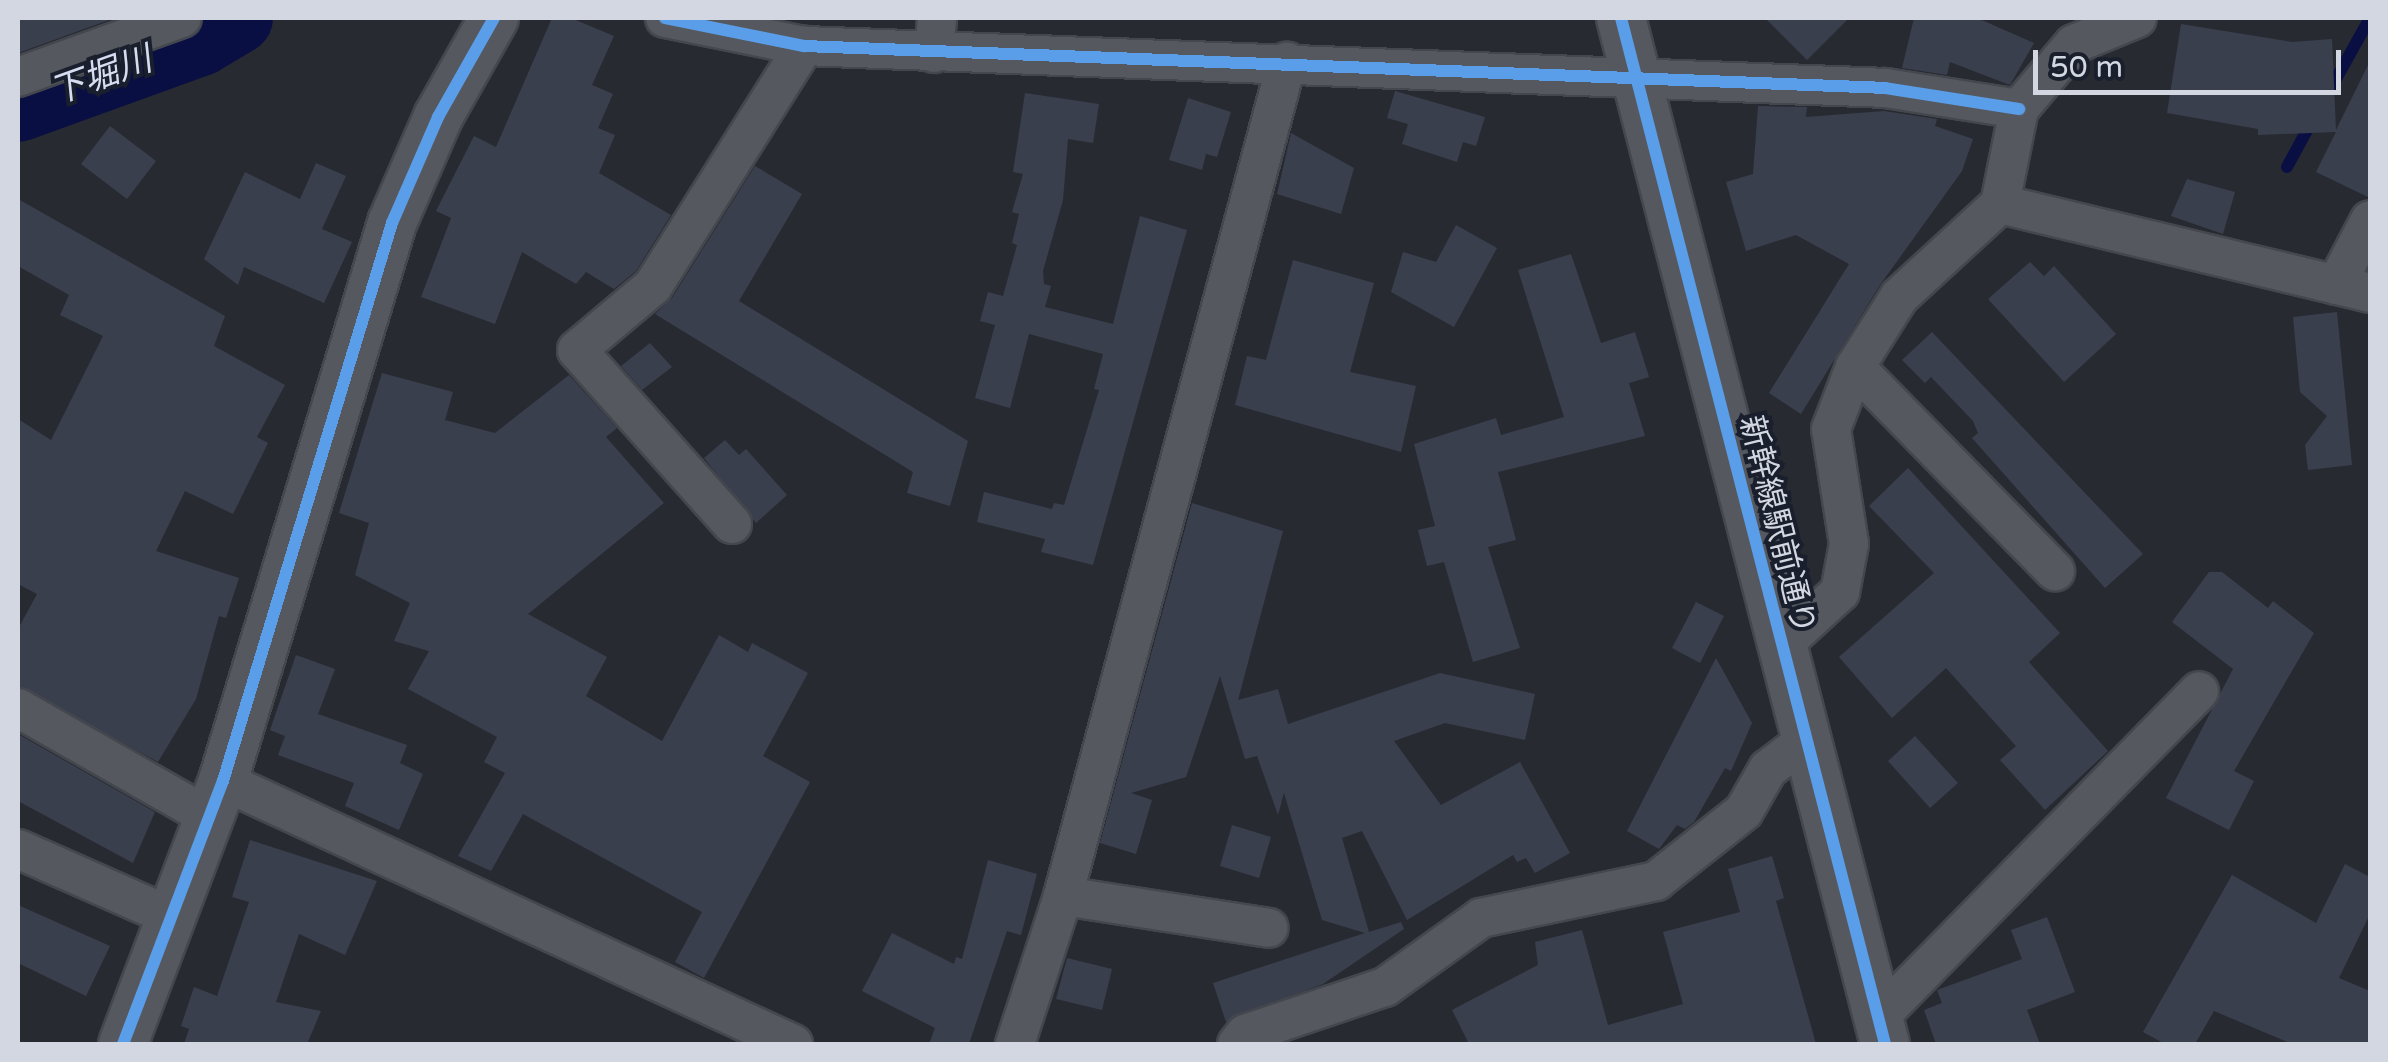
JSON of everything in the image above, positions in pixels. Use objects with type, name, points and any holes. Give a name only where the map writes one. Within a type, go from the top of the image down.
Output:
[{"type":"street","points":[[18,77],[182,18]]},
{"type":"street","points":[[123,1044],[216,799],[392,223],[438,117],[494,18]]},
{"type":"street","points":[[665,18],[804,46],[935,35],[1286,62],[1885,88],[2019,109]]},
{"type":"street","name":"新幹線駅前通り","points":[[1621,18],[1779,648],[1881,1031]]},
{"type":"street","points":[[1779,648],[1840,592],[1849,544],[1832,429],[1854,367],[1899,297],[2000,204],[2019,109],[2074,44],[2137,18]]},
{"type":"street","points":[[732,524],[577,350],[653,286],[804,46]]},
{"type":"street","points":[[1016,1044],[1063,896],[1286,62]]},
{"type":"street","points":[[2000,204],[2353,289],[2370,220]]},
{"type":"street","points":[[1854,367],[2055,571]]},
{"type":"street","points":[[1881,1031],[2198,691]]},
{"type":"street","points":[[18,708],[216,799],[793,1044]]},
{"type":"street","points":[[1237,1044],[1245,1034],[1385,987],[1481,918],[1656,881],[1744,811],[1768,768],[1805,741]]},
{"type":"street","points":[[18,849],[172,917]]},
{"type":"street","points":[[1063,896],[1269,928]]},
{"type":"building","points":[[18,18],[108,18],[109,20],[18,53]]},
{"type":"building","points":[[552,18],[571,18],[614,36],[592,85],[613,94],[598,128],[615,135],[599,173],[671,215],[636,271],[614,289],[586,272],[576,284],[522,252],[495,324],[421,297],[451,218],[436,211],[474,136],[496,147]]},
{"type":"building","points":[[1765,18],[1849,18],[1807,60]]},
{"type":"building","points":[[1914,18],[1977,18],[2034,43],[2010,85],[1950,62],[1947,75],[1902,68]]},
{"type":"building","points":[[2181,24],[2292,42],[2332,39],[2336,130],[2370,61],[2370,198],[2316,172],[2336,132],[2258,135],[2258,129],[2167,113]]},
{"type":"building","points":[[1395,91],[1485,117],[1476,146],[1463,142],[1457,162],[1402,144],[1408,124],[1387,118]]},
{"type":"building","points":[[1025,93],[1099,104],[1093,143],[1068,139],[1063,200],[1043,271],[1044,284],[1051,286],[1045,307],[1113,324],[1140,216],[1187,230],[1093,565],[1041,552],[1045,539],[977,522],[984,492],[1052,509],[1054,503],[1064,505],[1099,390],[1094,389],[1103,354],[1029,334],[1010,408],[975,398],[995,325],[980,321],[988,292],[1003,296],[1017,245],[1012,243],[1019,214],[1012,212],[1023,174],[1013,172]]},
{"type":"building","points":[[1188,98],[1231,112],[1217,157],[1206,154],[1202,170],[1169,160]]},
{"type":"building","points":[[1758,106],[1807,107],[1806,117],[1884,111],[1937,119],[1935,126],[1973,139],[1962,171],[1880,285],[1801,414],[1769,393],[1849,264],[1796,235],[1746,251],[1726,182],[1753,174]]},
{"type":"building","points":[[110,126],[156,161],[127,199],[81,164]]},
{"type":"building","points":[[1291,133],[1354,168],[1341,214],[1277,194]]},
{"type":"building","points":[[316,163],[346,176],[322,229],[352,242],[324,303],[244,267],[238,285],[204,259],[245,172],[300,199]]},
{"type":"building","points":[[755,166],[802,194],[739,301],[968,441],[950,506],[907,493],[913,472],[655,314],[672,298]]},
{"type":"building","points":[[2187,179],[2235,192],[2223,234],[2171,216]]},
{"type":"building","points":[[18,199],[225,316],[214,346],[285,385],[257,437],[268,443],[233,514],[185,491],[156,551],[239,578],[226,618],[219,616],[196,699],[158,762],[18,686],[18,629],[37,594],[18,584],[18,419],[51,440],[103,336],[60,315],[69,295],[18,266]]},
{"type":"building","points":[[1456,225],[1497,248],[1454,327],[1391,292],[1403,252],[1436,262]]},
{"type":"building","points":[[1571,254],[1601,343],[1635,332],[1649,377],[1629,383],[1645,436],[1498,472],[1516,540],[1488,547],[1520,648],[1473,662],[1444,562],[1427,566],[1418,530],[1435,526],[1414,444],[1496,418],[1501,435],[1564,417],[1518,270]]},
{"type":"building","points":[[1293,260],[1374,283],[1350,372],[1416,386],[1401,452],[1235,405],[1247,356],[1266,360]]},
{"type":"building","points":[[2030,262],[2044,276],[2054,266],[2116,334],[2064,382],[1988,299]]},
{"type":"building","points":[[2337,312],[2352,465],[2308,470],[2305,445],[2327,416],[2300,392],[2293,317]]},
{"type":"building","points":[[1932,332],[2143,554],[2105,588],[1972,438],[1978,433],[1973,421],[1931,377],[1925,383],[1902,360]]},
{"type":"building","points":[[650,343],[672,367],[642,390],[621,366]]},
{"type":"building","points":[[382,373],[453,392],[445,420],[495,433],[569,375],[617,428],[606,437],[664,503],[528,614],[607,657],[586,696],[662,741],[719,635],[748,652],[752,643],[808,673],[763,756],[810,782],[704,978],[675,962],[702,912],[523,814],[491,871],[458,856],[505,773],[484,762],[497,737],[408,689],[429,651],[394,641],[410,603],[355,575],[369,523],[339,513]]},
{"type":"building","points":[[725,440],[739,455],[746,449],[787,495],[756,523],[704,458]]},
{"type":"building","points":[[1908,468],[2060,633],[2029,662],[2108,751],[2045,810],[2000,760],[2016,746],[1946,668],[1892,718],[1839,657],[1934,573],[1869,506]]},
{"type":"building","points":[[1192,503],[1283,531],[1238,700],[1278,689],[1288,724],[1440,673],[1535,694],[1525,740],[1445,723],[1394,741],[1441,805],[1520,762],[1570,853],[1535,873],[1526,858],[1517,862],[1513,855],[1407,920],[1362,831],[1342,838],[1369,932],[1401,922],[1404,929],[1323,984],[1226,1022],[1213,983],[1365,933],[1322,920],[1284,793],[1278,815],[1257,756],[1245,759],[1220,676],[1186,777],[1131,793],[1152,800],[1136,854],[1100,843]]},
{"type":"building","points":[[2209,572],[2222,572],[2268,608],[2273,601],[2314,633],[2234,771],[2254,781],[2229,830],[2166,798],[2233,669],[2172,622]]},
{"type":"building","points":[[1696,602],[1724,616],[1700,663],[1672,648]]},
{"type":"building","points":[[296,655],[335,669],[318,714],[407,745],[400,763],[423,774],[399,830],[345,806],[354,783],[278,755],[285,736],[270,730]]},
{"type":"building","points":[[1716,658],[1752,723],[1731,771],[1725,768],[1694,822],[1685,829],[1677,825],[1659,849],[1627,831]]},
{"type":"building","points":[[18,734],[155,812],[133,863],[18,801]]},
{"type":"building","points":[[1915,736],[1958,783],[1930,808],[1888,761]]},
{"type":"building","points":[[1232,825],[1271,837],[1259,878],[1220,866]]},
{"type":"building","points":[[250,840],[377,881],[345,955],[299,934],[276,1002],[321,1011],[307,1044],[184,1044],[189,1029],[181,1026],[194,987],[217,996],[249,902],[232,897]]},
{"type":"building","points":[[1772,856],[1784,898],[1776,901],[1816,1044],[1469,1044],[1452,1010],[1538,965],[1535,942],[1582,930],[1608,1025],[1683,1004],[1663,932],[1740,912],[1728,869]]},
{"type":"building","points":[[988,860],[1037,874],[1021,935],[1007,931],[969,1044],[929,1044],[935,1028],[862,991],[892,933],[954,964],[956,957],[962,959]]},
{"type":"building","points":[[2345,864],[2370,877],[2370,914],[2339,978],[2370,991],[2370,1044],[2292,1044],[2214,1011],[2195,1044],[2165,1044],[2143,1032],[2232,875],[2316,923]]},
{"type":"building","points":[[18,905],[110,946],[86,996],[18,963]]},
{"type":"building","points":[[2047,917],[2075,992],[2027,1010],[2040,1044],[1936,1044],[1924,1010],[1942,1003],[1937,990],[2022,959],[2011,930]]},
{"type":"building","points":[[1067,958],[1112,969],[1102,1010],[1056,999]]},
{"type":"waterway","name":"下堀川","points":[[18,106],[200,40],[237,18]]},
{"type":"waterway","points":[[2327,95],[2370,18]]},
{"type":"waterway","points":[[2287,167],[2312,121]]},
{"type":"cycle path","points":[[123,1044],[223,781],[392,223],[438,117],[494,18]]},
{"type":"cycle path","points":[[665,18],[804,46],[1885,88],[2019,109]]},
{"type":"cycle path","points":[[1621,18],[1885,1044]]}]
